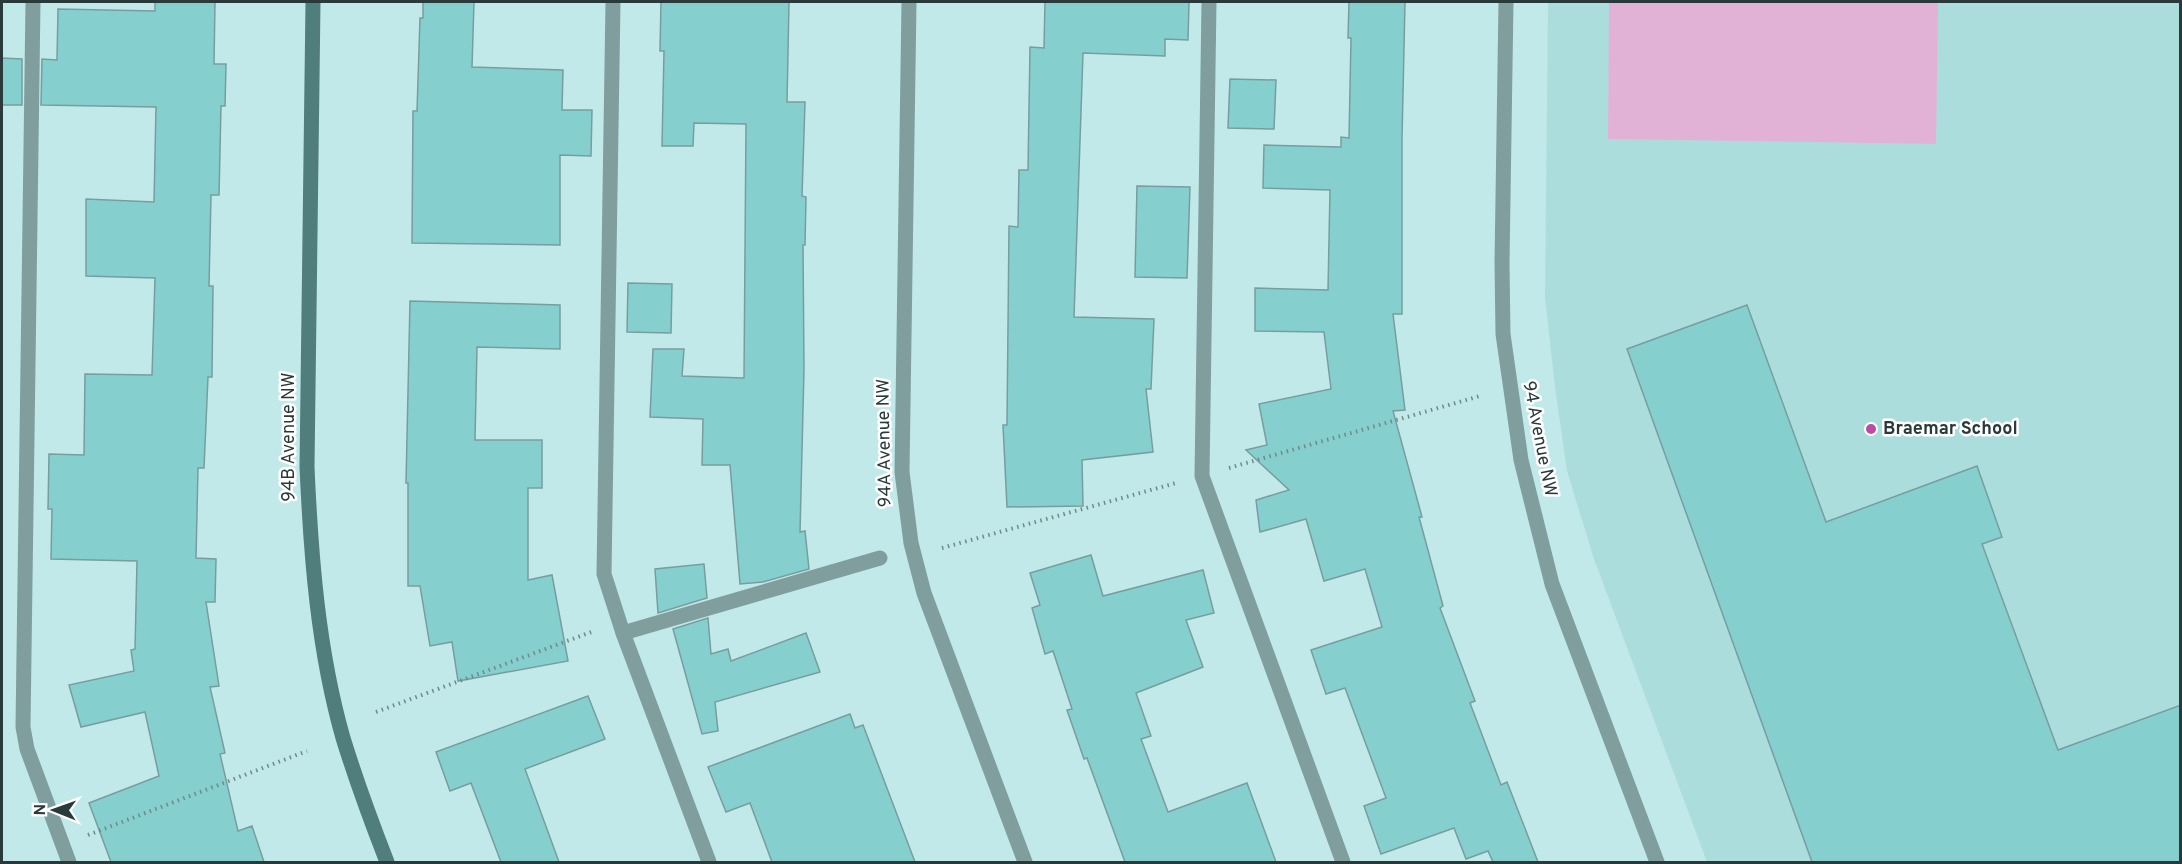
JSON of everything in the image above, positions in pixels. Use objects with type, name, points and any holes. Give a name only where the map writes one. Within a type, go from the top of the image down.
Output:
[{"type":"street","points":[[33,2],[22,727],[27,749],[69,862]]},
{"type":"street","name":"94B Avenue NW","points":[[313,2],[307,467],[310,528],[316,594],[328,672],[343,736],[360,792],[387,862]]},
{"type":"street","points":[[613,2],[604,574],[623,633],[709,862]]},
{"type":"street","name":"94A Avenue NW","points":[[909,2],[902,445],[907,521],[924,592],[1025,862]]},
{"type":"street","points":[[1209,2],[1202,476],[1342,862]]},
{"type":"street","name":"94 Avenue NW","points":[[1506,2],[1503,334],[1521,460],[1552,584],[1657,862]]},
{"type":"street","points":[[623,633],[880,558]]},
{"type":"path","points":[[376,712],[595,630]]},
{"type":"path","points":[[84,836],[307,751]]},
{"type":"shaded area","name":"Braemar School","points":[[1548,2],[2180,2],[2180,862],[1707,862],[1594,559],[1567,471],[1545,298]]},
{"type":"shaded area","points":[[1609,2],[1938,2],[1936,144],[1608,139]]},
{"type":"building","points":[[155,2],[215,2],[214,64],[226,64],[225,106],[221,106],[219,195],[211,195],[209,286],[213,286],[212,377],[208,377],[204,468],[198,468],[196,558],[216,559],[215,602],[206,602],[219,686],[210,687],[225,753],[220,754],[238,831],[252,826],[264,862],[111,862],[89,803],[159,776],[145,712],[81,727],[69,685],[134,671],[131,650],[135,649],[137,561],[51,559],[52,509],[48,509],[49,454],[84,455],[85,374],[152,375],[155,278],[86,276],[86,199],[154,202],[156,107],[41,105],[42,59],[57,60],[58,9],[155,11]]},
{"type":"building","points":[[423,2],[474,2],[472,67],[563,70],[562,110],[592,110],[591,156],[560,155],[560,245],[412,243],[413,111],[417,111],[420,18],[423,18]]},
{"type":"building","points":[[661,2],[789,2],[787,102],[805,102],[802,196],[806,197],[805,245],[803,245],[804,369],[800,532],[805,531],[809,569],[763,582],[740,584],[730,465],[702,465],[703,419],[650,417],[653,349],[684,349],[682,376],[744,378],[746,124],[694,123],[693,146],[662,146],[664,51],[660,51]]},
{"type":"building","points":[[1045,2],[1189,2],[1188,40],[1165,39],[1165,56],[1083,53],[1074,317],[1154,319],[1151,389],[1146,389],[1153,452],[1082,460],[1083,506],[1007,507],[1003,425],[1007,425],[1009,226],[1018,227],[1019,170],[1028,170],[1030,47],[1044,48]]},
{"type":"building","points":[[1349,2],[1405,2],[1402,314],[1393,314],[1405,410],[1393,411],[1422,517],[1419,517],[1443,606],[1440,608],[1475,701],[1470,703],[1501,785],[1507,782],[1538,862],[1493,862],[1488,851],[1466,859],[1454,828],[1381,854],[1364,806],[1386,798],[1345,688],[1326,694],[1311,650],[1382,627],[1365,569],[1324,581],[1306,519],[1260,532],[1256,500],[1289,490],[1246,450],[1267,445],[1259,404],[1331,389],[1324,332],[1255,331],[1255,288],[1328,290],[1330,190],[1263,188],[1264,145],[1341,147],[1341,137],[1349,138],[1351,38],[1348,38]]},
{"type":"building","points":[[2,58],[22,59],[22,105],[2,105]]},
{"type":"building","points":[[1230,79],[1276,80],[1274,129],[1228,128]]},
{"type":"building","points":[[1137,186],[1190,187],[1187,278],[1135,277]]},
{"type":"building","points":[[628,283],[672,284],[671,333],[627,332]]},
{"type":"building","points":[[410,301],[560,305],[560,349],[477,347],[475,440],[542,440],[542,488],[528,488],[528,580],[552,575],[568,661],[458,681],[452,642],[430,646],[420,586],[408,586],[408,483],[406,483]]},
{"type":"building","points":[[1747,305],[1826,522],[1977,466],[2002,537],[1982,544],[2058,750],[2181,705],[2181,862],[1812,862],[1627,349]]},
{"type":"building","points":[[1091,555],[1103,596],[1203,570],[1214,613],[1186,620],[1203,667],[1136,693],[1151,736],[1141,739],[1168,812],[1247,783],[1276,862],[1125,862],[1067,710],[1072,709],[1053,651],[1045,654],[1032,608],[1040,605],[1030,573]]},
{"type":"building","points":[[704,564],[707,598],[658,613],[655,569]]},
{"type":"building","points":[[708,618],[711,654],[728,649],[731,661],[806,633],[820,672],[715,702],[718,731],[702,734],[673,629]]},
{"type":"building","points":[[588,696],[605,739],[525,769],[559,862],[501,862],[471,783],[450,791],[436,752]]},
{"type":"building","points":[[850,714],[855,728],[863,725],[915,862],[772,862],[750,803],[726,812],[708,767]]},
{"type":"place","name":"Braemar School","points":[[1871,429]]}]
